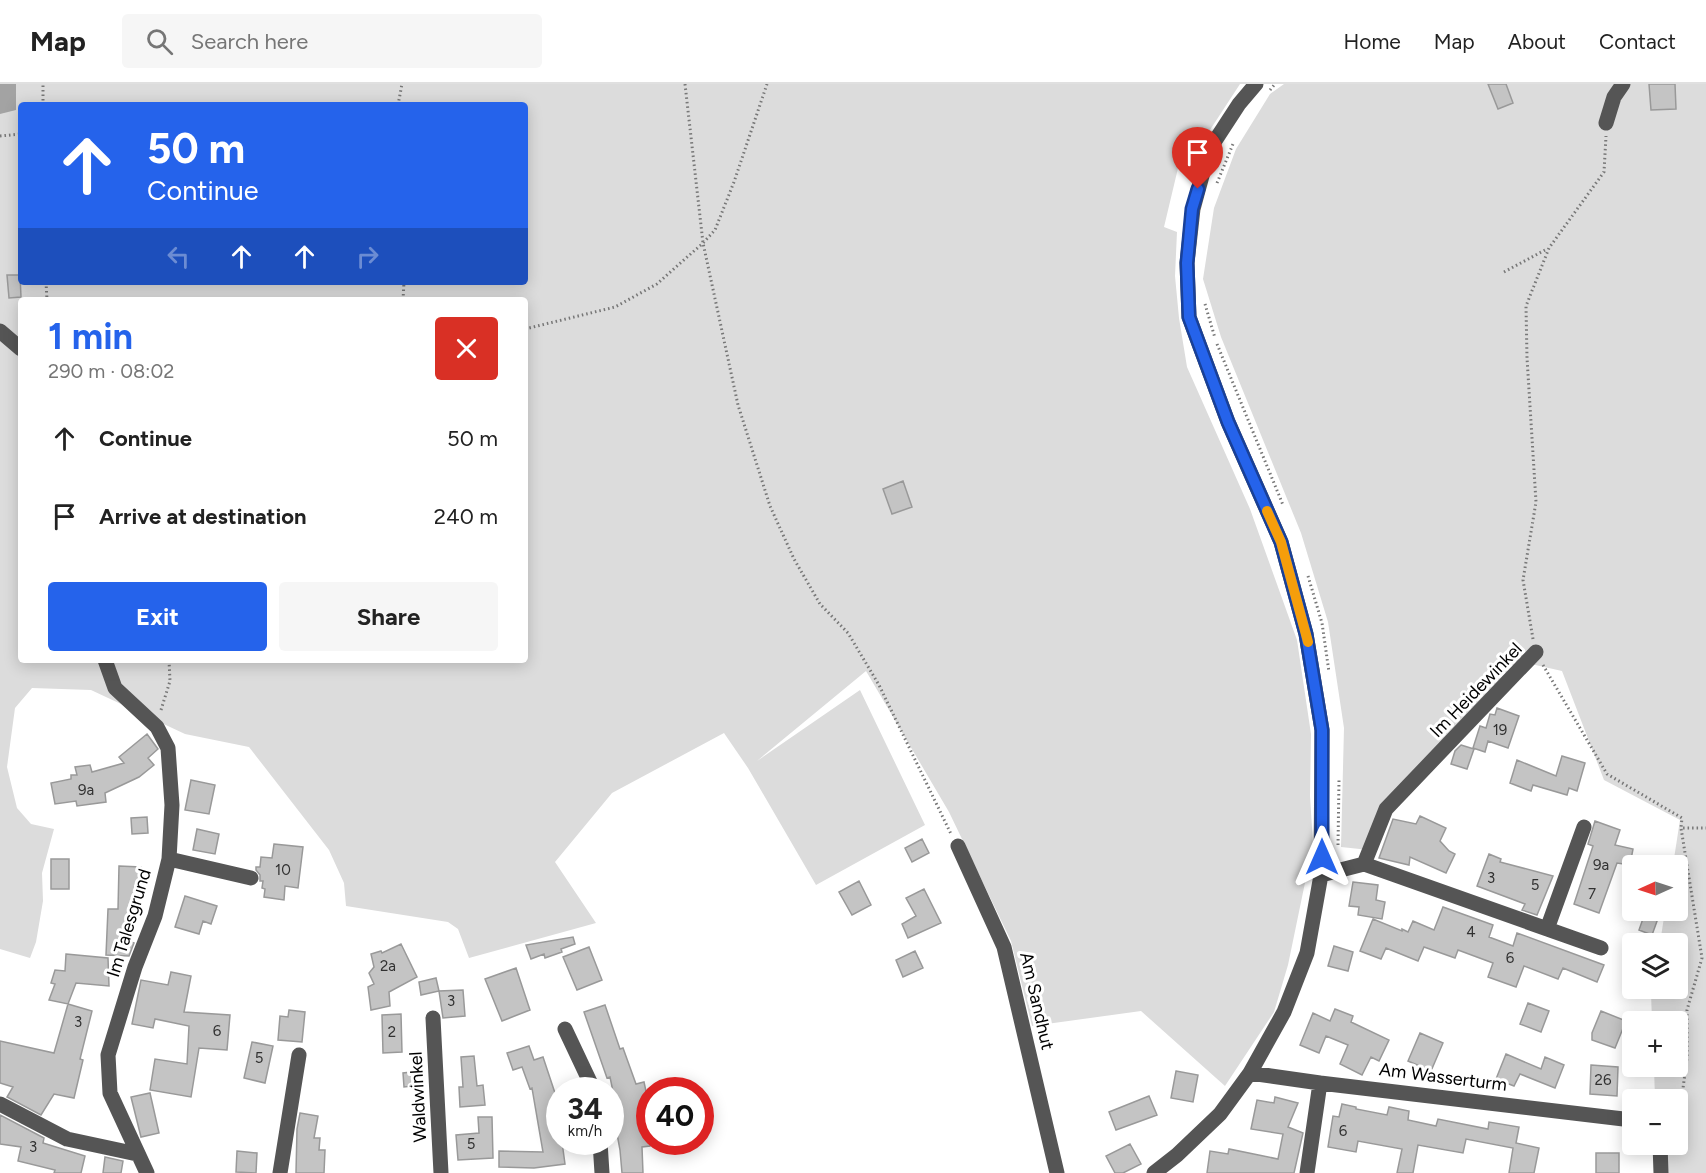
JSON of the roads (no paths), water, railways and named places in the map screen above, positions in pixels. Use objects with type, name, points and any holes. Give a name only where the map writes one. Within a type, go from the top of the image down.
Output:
[{"type":"street","points":[[1606,123],[1614,97],[1623,84]]},
{"type":"street","points":[[1154,1173],[1177,1155],[1220,1114],[1250,1072],[1284,1012],[1306,952],[1321,875],[1322,730],[1306,634],[1281,542],[1228,422],[1189,317],[1187,263],[1192,209],[1209,150],[1239,104],[1263,87]]},
{"type":"street","points":[[0,331],[18,346]]},
{"type":"street","name":"Im Heidewinkel","points":[[1364,864],[1386,809],[1536,652]]},
{"type":"street","name":"Im Talesgrund","points":[[106,663],[116,688],[157,727],[168,748],[172,805],[169,859],[154,916],[135,967],[108,1055],[110,1093],[147,1173]]},
{"type":"street","points":[[1547,929],[1584,827]]},
{"type":"street","name":"Am Sandhut","points":[[958,846],[1004,947],[1057,1173]]},
{"type":"street","points":[[169,859],[251,878]]},
{"type":"street","points":[[1321,875],[1364,864],[1601,948]]},
{"type":"street","name":"Waldwinkel","points":[[433,1018],[441,1173]]},
{"type":"street","points":[[566,1029],[588,1077]]},
{"type":"street","points":[[280,1173],[299,1054]]},
{"type":"street","name":"Am Wasserturm","points":[[1250,1072],[1320,1083],[1622,1119]]},
{"type":"street","points":[[1307,1173],[1320,1083]]},
{"type":"street","points":[[0,1104],[67,1139],[138,1154]]},
{"type":"street","points":[[601,1155],[602,1173]]},
{"type":"street","points":[[1660,1155],[1661,1173]]}]
